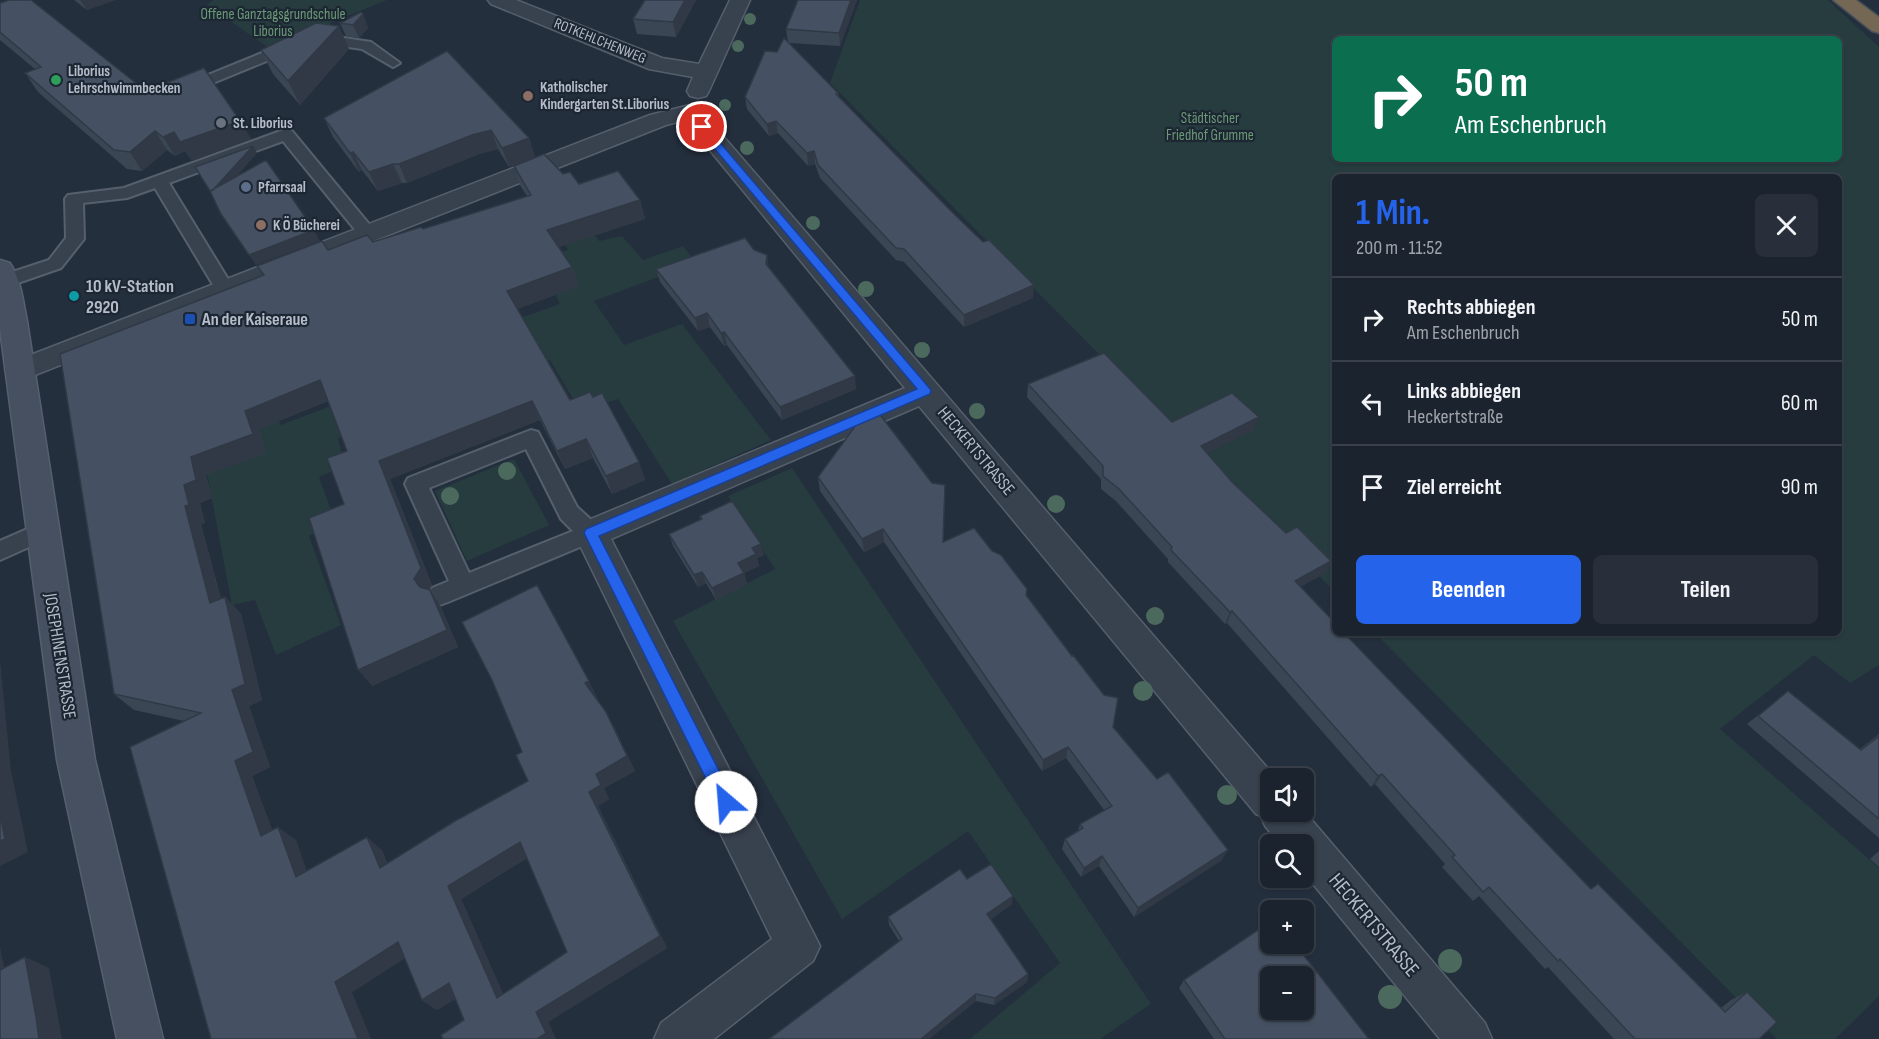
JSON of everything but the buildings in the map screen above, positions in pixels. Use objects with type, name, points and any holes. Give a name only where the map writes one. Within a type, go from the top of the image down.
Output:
[{"type":"highway","points":[[1843,0],[1879,27]]},
{"type":"highway","points":[[1870,0],[1879,8]]},
{"type":"street","name":"ROTKEHLCHENWEG","points":[[498,0],[657,64],[705,72]]},
{"type":"street","points":[[20,370],[658,120],[690,112],[705,72],[740,0]]},
{"type":"street","name":"HECKERTSTRASSE","points":[[690,112],[1260,789]]},
{"type":"street","name":"JOSEPHINENSTRASSE","points":[[2,275],[20,370],[41,532],[76,760],[140,1039]]},
{"type":"street","points":[[677,1039],[798,946],[591,533],[925,390]]},
{"type":"street","name":"HECKERTSTRASSE","points":[[1287,822],[1469,1039]]},
{"type":"lane","points":[[186,89],[310,37],[366,45],[393,63]]},
{"type":"lane","points":[[2,275],[55,264],[75,239],[74,199],[128,193],[286,134],[367,233]]},
{"type":"lane","points":[[159,181],[225,289]]},
{"type":"lane","points":[[440,595],[591,533],[569,513],[531,438],[416,484],[463,585]]},
{"type":"lane","points":[[0,552],[41,532]]},
{"type":"green space","name":"Offene Ganztagsgrundschule Liborius","points":[[213,0],[387,0],[269,48],[207,5]]},
{"type":"green space","name":"Städtischer Friedhof Grumme","points":[[860,0],[1828,0],[1879,47],[1879,665],[1850,683],[1814,655],[1720,729],[1879,868],[1879,996],[1835,1039],[1777,1039],[1378,636],[1842,636],[1842,174],[1332,174],[1332,589],[830,83]]},
{"type":"green space","points":[[588,226],[599,241],[622,236],[643,260],[683,246],[696,263],[594,301],[624,345],[682,324],[771,440],[672,484],[618,399],[581,412],[550,360],[338,438],[345,466],[319,477],[331,510],[367,512],[309,536],[341,625],[276,655],[255,600],[232,605],[203,452],[246,356],[281,425],[422,371],[424,352],[560,304],[539,260],[568,250],[561,235]]},
{"type":"green space","points":[[514,459],[549,525],[467,561],[435,491]]},
{"type":"green space","points":[[792,468],[1151,1004],[1100,1039],[970,1039],[1060,963],[968,831],[842,919],[673,621],[775,569],[728,496]]},
{"type":"place","name":"Liborius Lehrschwimmbecken","points":[[56,80]]},
{"type":"place","name":"Katholischer Kindergarten St.Liborius","points":[[528,96]]},
{"type":"place","name":"St. Liborius","points":[[221,123]]},
{"type":"place","name":"Pfarrsaal","points":[[246,187]]},
{"type":"place","name":"K Ö Bücherei","points":[[261,225]]},
{"type":"place","name":"10 kV-Station 2920","points":[[74,296]]},
{"type":"place","name":"An der Kaiseraue","points":[[190,319]]},
{"type":"route","points":[[702,127],[925,390],[591,533],[726,802]]}]
